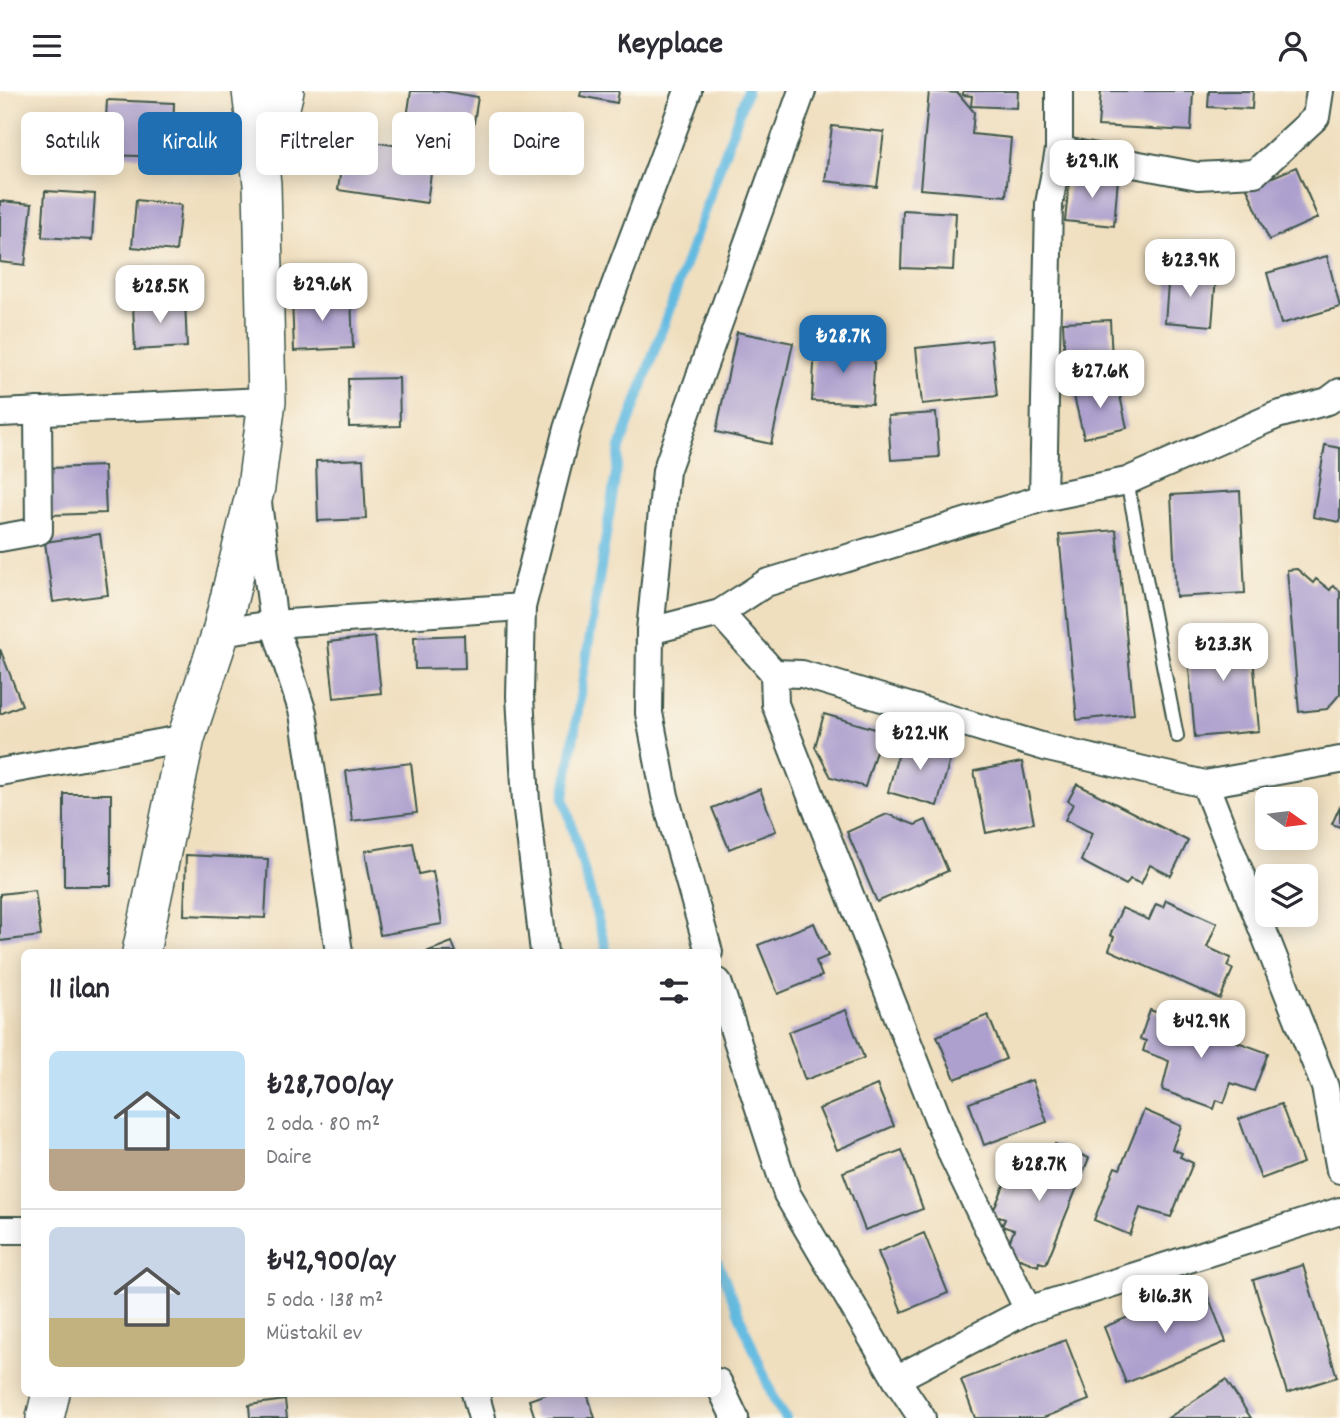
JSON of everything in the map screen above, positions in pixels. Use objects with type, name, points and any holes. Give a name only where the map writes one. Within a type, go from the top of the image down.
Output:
[{"type":"street","points":[[142,949],[186,738],[221,632],[256,487],[267,401],[262,184],[251,91]]},
{"type":"street","points":[[262,184],[285,91]]},
{"type":"street","points":[[544,949],[526,802],[520,696],[522,607],[567,429],[593,346],[688,91]]},
{"type":"street","points":[[708,949],[665,796],[649,713],[650,631],[666,471],[802,91]]},
{"type":"street","points":[[1044,498],[1049,204],[1059,150],[1059,91]]},
{"type":"street","points":[[1059,150],[1198,176],[1255,173],[1316,117],[1320,91]]},
{"type":"street","points":[[650,631],[720,613],[766,583],[1044,498],[1127,481],[1277,415],[1336,399]]},
{"type":"street","points":[[0,413],[267,401]]},
{"type":"street","points":[[0,538],[39,531],[38,411]]},
{"type":"street","points":[[256,487],[274,624],[303,713],[339,949]]},
{"type":"street","points":[[221,632],[274,624],[522,607]]},
{"type":"street","points":[[720,613],[774,673],[775,704],[953,1157],[1028,1310]]},
{"type":"street","points":[[774,673],[803,674],[1048,748],[1205,784],[1340,760]]},
{"type":"street","points":[[0,772],[186,738]]},
{"type":"street","points":[[1205,784],[1325,1087],[1340,1170]]},
{"type":"street","points":[[721,991],[787,1194],[896,1379],[922,1418]]},
{"type":"street","points":[[896,1379],[1028,1310],[1340,1211]]},
{"type":"street","points":[[0,1230],[21,1230]]},
{"type":"street","points":[[721,1388],[735,1418]]},
{"type":"street","points":[[45,1418],[50,1397]]},
{"type":"street","points":[[476,1397],[482,1418]]},
{"type":"lane","points":[[1127,481],[1177,736]]},
{"type":"building","points":[[411,91],[443,91],[478,97],[475,116],[475,112],[408,112]]},
{"type":"building","points":[[581,91],[619,91],[617,103],[580,96]]},
{"type":"building","points":[[929,91],[958,93],[974,112],[972,134],[1011,138],[1006,196],[920,189]]},
{"type":"building","points":[[963,91],[1018,91],[1017,108],[971,106],[972,96],[963,95]]},
{"type":"building","points":[[1101,91],[1193,91],[1191,131],[1098,126]]},
{"type":"building","points":[[1209,91],[1253,91],[1252,109],[1208,107]]},
{"type":"building","points":[[107,100],[174,103],[174,112],[138,112],[138,156],[124,156],[124,112],[106,112]]},
{"type":"building","points":[[832,126],[884,132],[877,187],[825,181]]},
{"type":"building","points":[[378,143],[392,145],[392,175],[431,175],[427,203],[338,190],[340,175],[378,175]]},
{"type":"building","points":[[1296,167],[1318,218],[1269,240],[1247,188]]},
{"type":"building","points":[[1070,174],[1118,178],[1114,226],[1065,221]]},
{"type":"building","points":[[45,191],[95,194],[92,240],[42,237]]},
{"type":"building","points":[[136,200],[181,205],[176,251],[132,247]]},
{"type":"building","points":[[0,201],[32,204],[25,265],[0,262]]},
{"type":"building","points":[[903,210],[956,213],[953,270],[901,268]]},
{"type":"building","points":[[1327,256],[1340,307],[1281,324],[1267,273]]},
{"type":"building","points":[[1169,272],[1216,276],[1212,326],[1165,322]]},
{"type":"building","points":[[351,296],[353,348],[294,351],[292,298]]},
{"type":"building","points":[[185,301],[187,347],[135,350],[133,304]]},
{"type":"building","points":[[1110,320],[1112,360],[1065,362],[1063,322]]},
{"type":"building","points":[[737,332],[793,343],[771,444],[716,432]]},
{"type":"building","points":[[991,340],[997,396],[922,404],[916,348]]},
{"type":"building","points":[[815,346],[875,349],[872,404],[812,401]]},
{"type":"building","points":[[399,378],[400,426],[349,427],[348,379]]},
{"type":"building","points":[[1117,382],[1127,428],[1084,438],[1073,392]]},
{"type":"building","points":[[936,413],[939,457],[891,460],[888,416]]},
{"type":"building","points":[[1325,445],[1340,448],[1340,522],[1313,517]]},
{"type":"building","points":[[363,459],[366,519],[318,521],[316,461]]},
{"type":"building","points":[[104,466],[106,513],[51,515],[49,468]]},
{"type":"building","points":[[1240,491],[1245,593],[1176,597],[1171,495]]},
{"type":"building","points":[[1116,530],[1134,714],[1077,720],[1059,535]]},
{"type":"building","points":[[100,534],[108,595],[53,602],[45,542]]},
{"type":"building","points":[[1297,569],[1313,583],[1316,579],[1330,590],[1333,586],[1340,591],[1340,694],[1327,709],[1299,712],[1287,570]]},
{"type":"building","points":[[1251,629],[1259,731],[1195,737],[1186,635]]},
{"type":"building","points":[[464,635],[465,668],[415,669],[414,637]]},
{"type":"building","points":[[375,637],[381,693],[334,698],[328,642]]},
{"type":"building","points":[[0,649],[22,705],[0,714]]},
{"type":"building","points":[[824,714],[882,731],[865,787],[831,777],[815,747]]},
{"type":"building","points":[[902,739],[952,753],[937,806],[888,792]]},
{"type":"building","points":[[1022,762],[1034,823],[986,833],[974,771]]},
{"type":"building","points":[[411,763],[417,813],[352,821],[346,771]]},
{"type":"building","points":[[1077,784],[1188,841],[1171,876],[1150,865],[1141,884],[1130,879],[1126,885],[1081,861],[1092,833],[1065,820],[1073,804],[1068,801]]},
{"type":"building","points":[[760,789],[776,831],[729,849],[712,808]]},
{"type":"building","points":[[64,794],[111,794],[111,886],[64,886]]},
{"type":"building","points":[[1340,806],[1340,827],[1332,824]]},
{"type":"building","points":[[887,814],[915,825],[926,820],[948,871],[877,902],[847,832]]},
{"type":"building","points":[[413,843],[419,874],[433,871],[442,924],[380,935],[365,851]]},
{"type":"building","points":[[186,855],[268,859],[265,918],[184,915]]},
{"type":"building","points":[[35,890],[41,936],[0,941],[0,894]]},
{"type":"building","points":[[1166,900],[1217,923],[1207,947],[1231,958],[1227,966],[1233,969],[1220,999],[1109,950],[1114,937],[1110,935],[1122,908],[1149,920],[1156,904],[1163,907]]},
{"type":"building","points":[[814,923],[828,956],[816,961],[822,976],[778,994],[758,945]]},
{"type":"building","points":[[452,942],[455,949],[434,949]]},
{"type":"building","points":[[846,1010],[864,1058],[805,1080],[788,1032]]},
{"type":"building","points":[[1150,1010],[1268,1053],[1254,1091],[1231,1083],[1224,1103],[1217,1100],[1214,1109],[1162,1090],[1169,1061],[1143,1051],[1146,1041],[1140,1039]]},
{"type":"building","points":[[988,1015],[1006,1059],[955,1079],[937,1036]]},
{"type":"building","points":[[1032,1080],[1047,1122],[984,1145],[969,1103]]},
{"type":"building","points":[[877,1085],[894,1126],[837,1150],[819,1109]]},
{"type":"building","points":[[1281,1104],[1303,1163],[1261,1179],[1239,1119]]},
{"type":"building","points":[[1144,1110],[1181,1126],[1172,1149],[1182,1153],[1180,1157],[1193,1163],[1171,1217],[1140,1208],[1130,1235],[1094,1220],[1115,1167],[1120,1169]]},
{"type":"building","points":[[1055,1144],[1089,1158],[1046,1264],[1039,1262],[1038,1266],[1005,1253],[1014,1230],[1002,1226],[1005,1219],[992,1214],[1014,1161],[1030,1168],[1032,1163],[1045,1168]]},
{"type":"building","points":[[902,1150],[923,1209],[865,1230],[843,1172]]},
{"type":"building","points":[[924,1233],[948,1293],[902,1312],[878,1252]]},
{"type":"building","points":[[1303,1265],[1337,1377],[1287,1393],[1253,1280]]},
{"type":"building","points":[[1204,1286],[1226,1342],[1126,1383],[1104,1327]]},
{"type":"building","points":[[1066,1340],[1089,1400],[1043,1418],[975,1418],[961,1380]]},
{"type":"building","points":[[1226,1380],[1251,1418],[1168,1418]]},
{"type":"building","points":[[538,1397],[588,1397],[595,1418],[535,1418],[529,1400]]},
{"type":"building","points":[[285,1400],[287,1418],[250,1418],[249,1405]]},
{"type":"waterway","points":[[606,949],[564,798],[620,448],[747,91]]},
{"type":"waterway","points":[[721,1270],[776,1404],[786,1418]]}]
